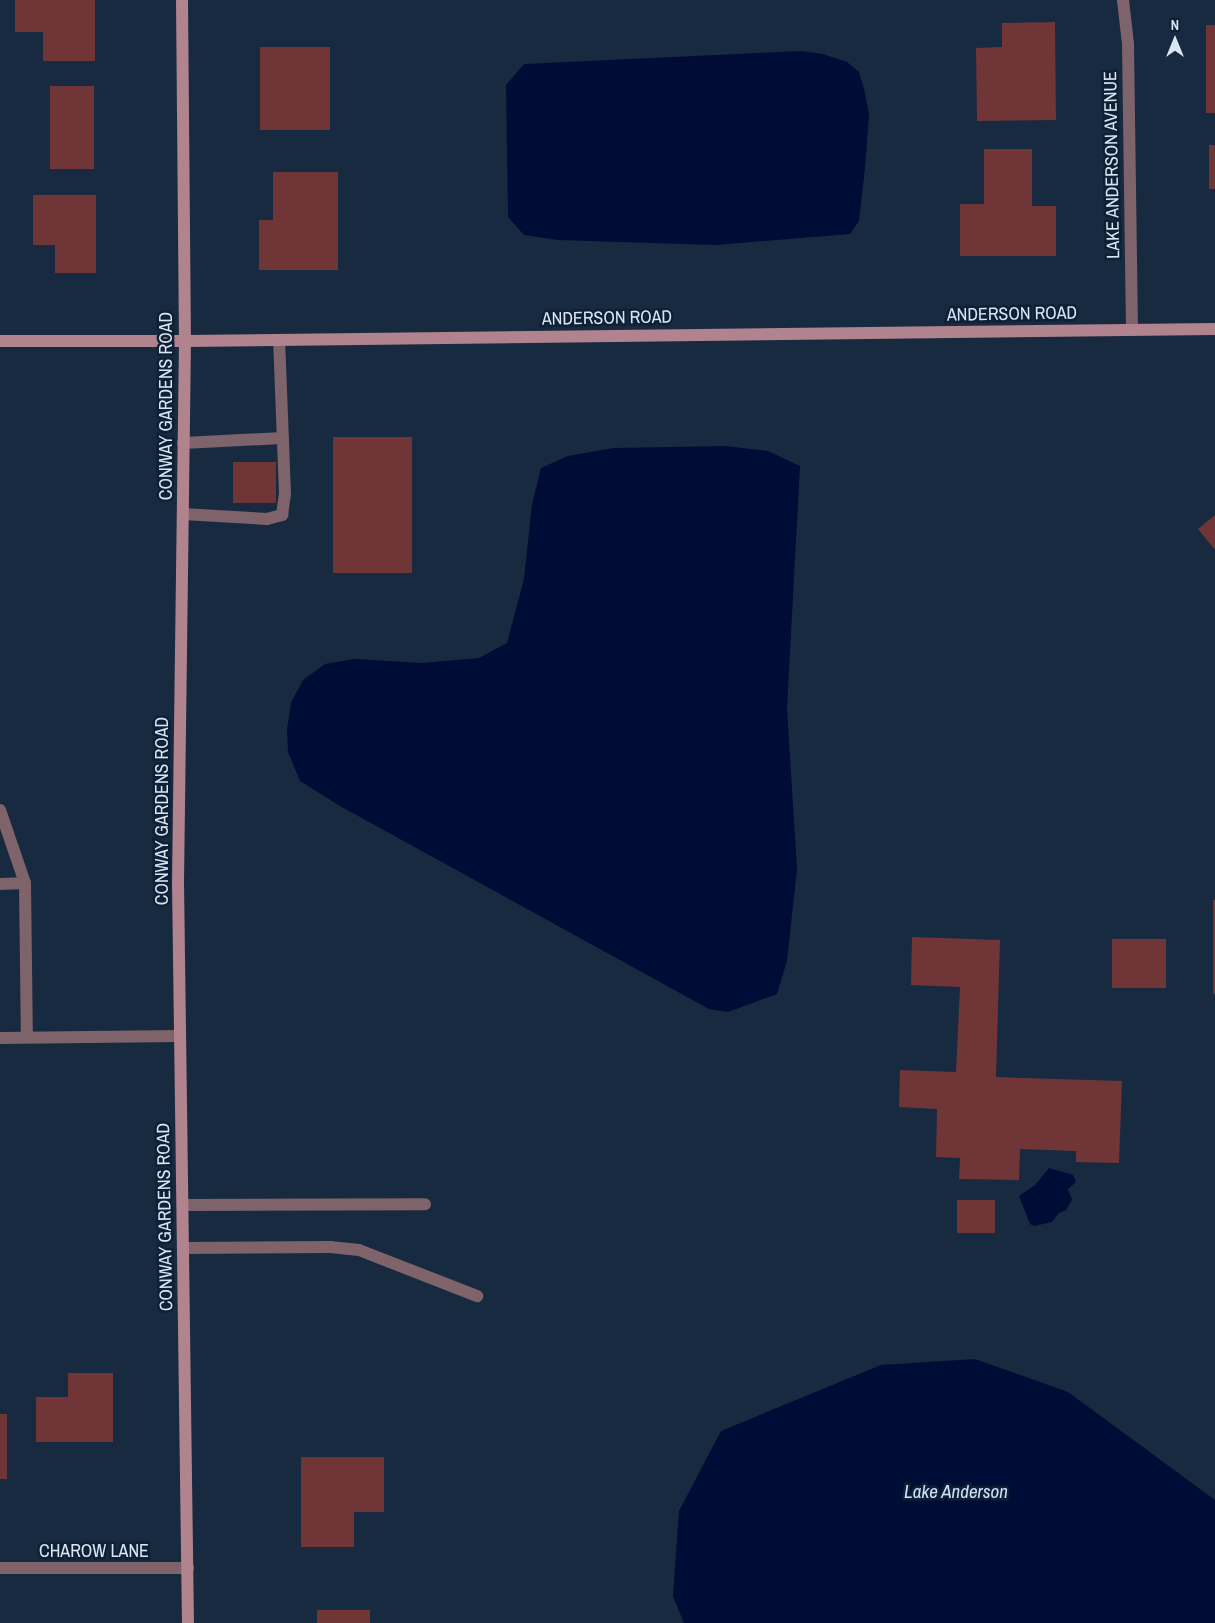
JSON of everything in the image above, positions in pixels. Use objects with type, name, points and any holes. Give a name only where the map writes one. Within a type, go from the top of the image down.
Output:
[{"type":"street","name":"CONWAY GARDENS ROAD","points":[[182,0],[185,341],[178,882],[188,1623]]},
{"type":"street","name":"LAKE ANDERSON AVENUE","points":[[1123,0],[1128,44],[1132,330]]},
{"type":"street","name":"ANDERSON ROAD","points":[[0,341],[185,341],[1215,329]]},
{"type":"street","points":[[183,514],[267,519],[282,514],[284,494],[279,340]]},
{"type":"street","points":[[183,443],[283,438]]},
{"type":"street","points":[[0,810],[25,884],[27,1038]]},
{"type":"street","points":[[0,884],[25,884]]},
{"type":"street","points":[[0,1038],[180,1036]]},
{"type":"street","points":[[183,1206],[425,1204]]},
{"type":"street","points":[[183,1248],[330,1247],[359,1250],[477,1296]]},
{"type":"street","name":"CHAROW LANE","points":[[0,1568],[188,1568]]},
{"type":"water","points":[[802,51],[823,54],[847,62],[859,72],[864,89],[869,114],[865,168],[859,221],[850,234],[715,245],[558,240],[524,235],[508,217],[506,85],[524,64]]},
{"type":"water","points":[[725,446],[768,451],[800,466],[787,708],[797,869],[787,961],[777,994],[728,1012],[709,1009],[340,806],[300,781],[288,752],[287,729],[291,703],[303,680],[325,664],[355,659],[422,663],[479,658],[507,643],[524,579],[532,504],[541,468],[568,456],[614,448]]},
{"type":"water","points":[[1049,1168],[1073,1175],[1076,1182],[1068,1189],[1072,1200],[1066,1210],[1059,1213],[1052,1222],[1034,1226],[1030,1224],[1019,1196],[1035,1185]]},
{"type":"water","name":"Lake Anderson","points":[[975,1359],[1068,1392],[1215,1500],[1215,1623],[684,1623],[673,1596],[679,1511],[721,1431],[881,1365]]},
{"type":"building","points":[[15,0],[95,0],[95,61],[43,61],[43,32],[15,32]]},
{"type":"building","points":[[1055,22],[1056,120],[977,121],[976,48],[1002,47],[1002,23]]},
{"type":"building","points":[[1206,25],[1215,25],[1215,113],[1206,113]]},
{"type":"building","points":[[260,47],[330,47],[330,130],[260,130]]},
{"type":"building","points":[[50,86],[94,86],[94,169],[50,169]]},
{"type":"building","points":[[1209,145],[1215,145],[1215,189],[1209,189]]},
{"type":"building","points":[[984,149],[1032,149],[1032,206],[1056,206],[1056,256],[960,256],[960,204],[984,204]]},
{"type":"building","points":[[273,172],[338,172],[338,270],[259,270],[259,220],[273,220]]},
{"type":"building","points":[[33,195],[96,195],[96,273],[55,273],[55,245],[33,245]]},
{"type":"building","points":[[333,437],[412,437],[412,573],[333,573]]},
{"type":"building","points":[[233,462],[276,462],[276,503],[233,503]]},
{"type":"building","points":[[1215,515],[1215,550],[1198,529]]},
{"type":"building","points":[[1213,900],[1215,900],[1215,994],[1213,994]]},
{"type":"building","points":[[912,937],[1000,940],[996,1077],[1122,1081],[1119,1163],[1076,1162],[1076,1151],[1020,1149],[1019,1180],[959,1179],[960,1158],[936,1157],[937,1109],[899,1107],[900,1070],[956,1072],[960,987],[911,985]]},
{"type":"building","points":[[1112,939],[1166,939],[1166,988],[1112,988]]},
{"type":"building","points":[[957,1200],[995,1200],[995,1233],[957,1233]]},
{"type":"building","points":[[68,1373],[113,1373],[113,1442],[36,1442],[36,1397],[68,1397]]},
{"type":"building","points":[[0,1414],[7,1414],[7,1479],[0,1479]]},
{"type":"building","points":[[301,1457],[384,1457],[384,1512],[354,1512],[354,1547],[301,1547]]},
{"type":"building","points":[[317,1610],[370,1610],[370,1623],[317,1623]]}]
